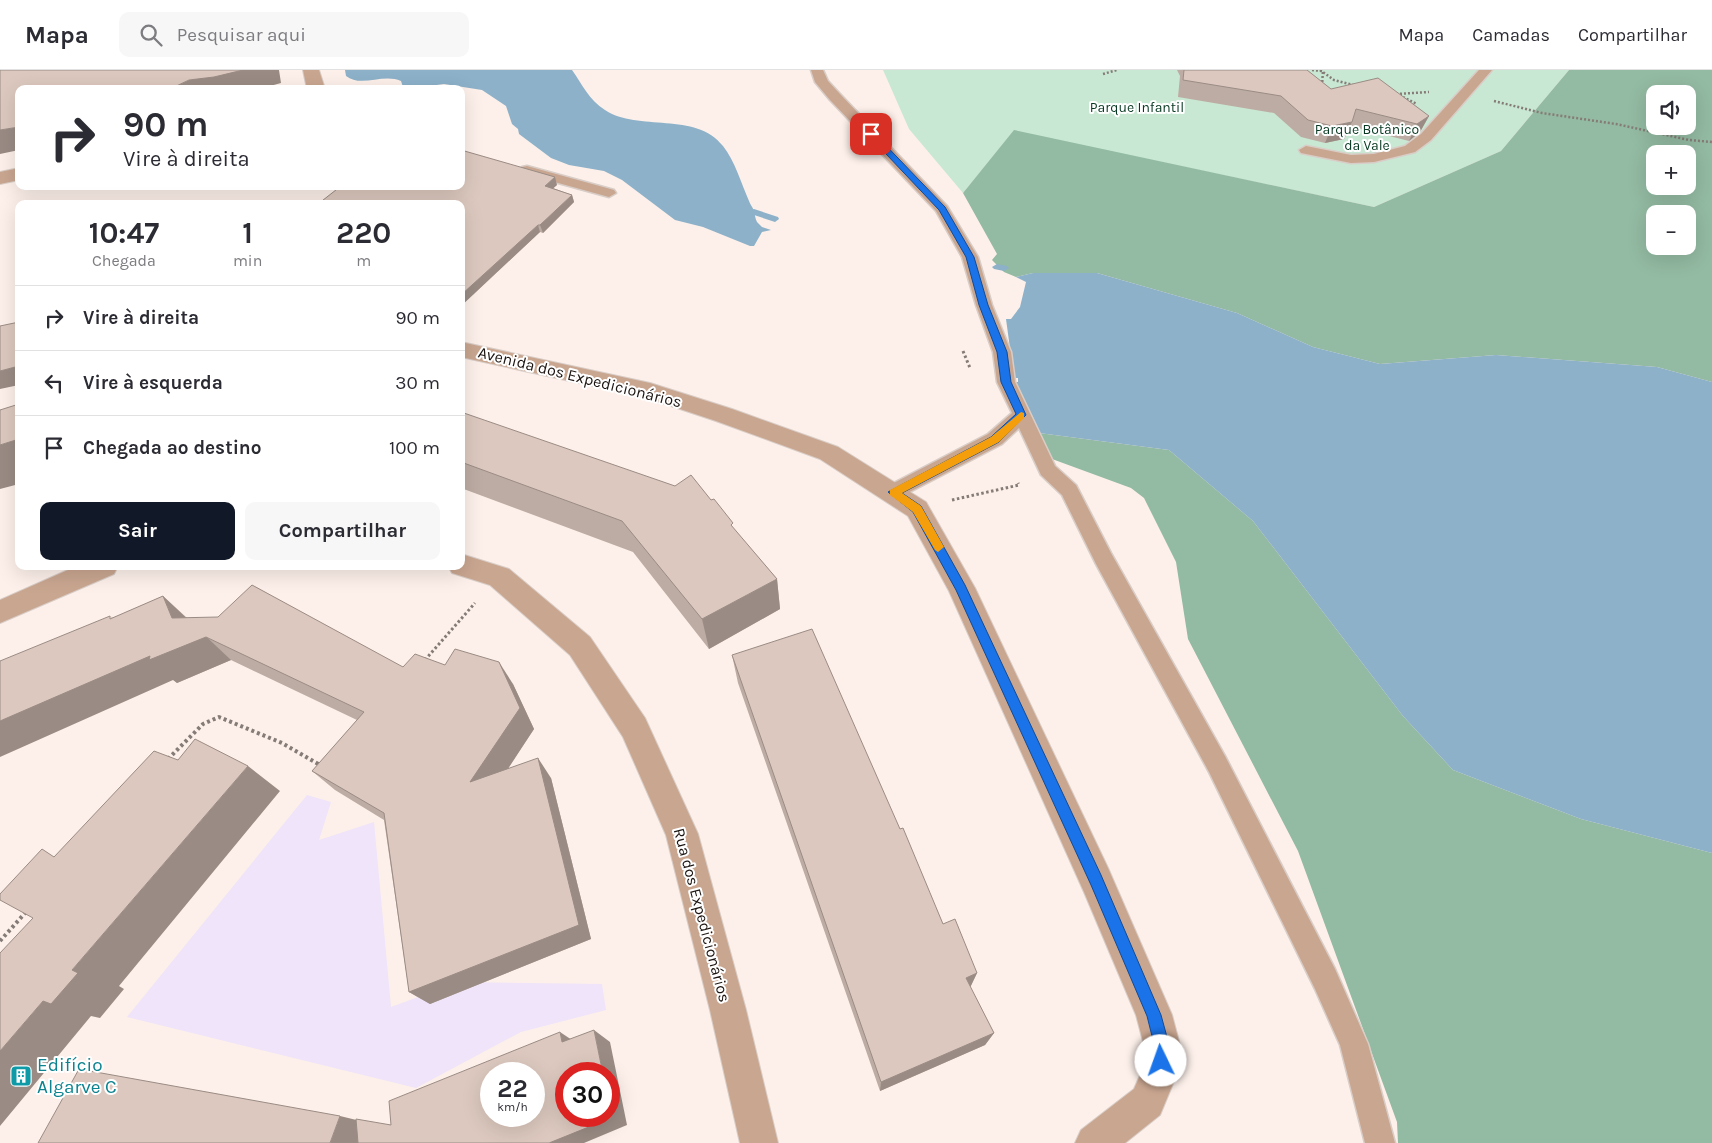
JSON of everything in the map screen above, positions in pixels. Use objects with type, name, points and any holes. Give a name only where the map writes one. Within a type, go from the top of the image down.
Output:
[{"type":"street","points":[[311,70],[315,85]]},
{"type":"street","points":[[0,178],[15,175]]},
{"type":"street","name":"Avenida dos Expedicionários","points":[[465,350],[650,391],[724,415],[829,454],[894,492],[917,509],[961,588],[1096,880],[1154,1015],[1163,1048],[1159,1074],[1147,1102],[1094,1143]]},
{"type":"street","name":"Rua dos Expedicionários","points":[[465,566],[499,576],[580,646],[634,728],[682,834],[728,1010],[759,1143]]},
{"type":"street","points":[[0,612],[95,570]]},
{"type":"lane","points":[[817,70],[822,82],[835,97],[942,209],[970,257],[984,305],[1002,352],[1006,382],[1048,470],[1069,490],[1103,558],[1218,764],[1325,979],[1354,1044],[1380,1143]]},
{"type":"lane","points":[[1306,150],[1351,159],[1374,158],[1410,149],[1426,137],[1486,70]]},
{"type":"lane","points":[[517,167],[609,193]]},
{"type":"lane","points":[[894,492],[995,439],[1022,415]]},
{"type":"path","points":[[1103,74],[1117,70]]},
{"type":"path","points":[[1312,70],[1322,70],[1334,80],[1360,87]]},
{"type":"path","points":[[1322,70],[1322,90]]},
{"type":"path","points":[[1390,92],[1444,117]]},
{"type":"path","points":[[1466,94],[1542,113],[1616,124],[1689,140],[1712,142]]},
{"type":"path","points":[[917,509],[1019,484],[1017,480]]},
{"type":"path","points":[[423,662],[499,576]]},
{"type":"path","points":[[167,760],[203,724],[220,717],[282,743],[325,768]]},
{"type":"path","points":[[0,941],[31,906]]},
{"type":"shaded area","points":[[307,795],[331,802],[319,840],[374,822],[391,1007],[459,982],[602,984],[606,1010],[521,1032],[416,1088],[127,1017]]},
{"type":"green space","name":"Parque Botânico da Vale","points":[[883,70],[1569,70],[1501,151],[1374,207],[1014,131],[963,193],[909,129]]},
{"type":"green space","points":[[1569,70],[1712,70],[1712,382],[1657,367],[1496,355],[1380,364],[1313,347],[1237,313],[1097,273],[1033,273],[1016,277],[1004,272],[992,260],[997,254],[963,193],[1014,130],[1374,207],[1501,151]]},
{"type":"green space","points":[[1039,433],[1169,450],[1253,521],[1403,716],[1453,770],[1581,819],[1712,853],[1712,1143],[1398,1143],[1397,1122],[1298,851],[1188,639],[1176,562],[1144,498],[1131,488],[1052,459]]},
{"type":"water","points":[[345,70],[572,70],[594,102],[605,110],[634,120],[682,125],[712,135],[731,158],[754,210],[757,222],[762,227],[771,230],[762,232],[754,246],[750,246],[703,227],[675,220],[622,180],[604,171],[569,165],[551,158],[519,134],[518,129],[512,124],[506,106],[482,90],[465,87],[465,85],[402,85],[401,81],[394,79],[358,81],[346,76]]},
{"type":"water","points":[[1033,273],[1097,273],[1237,313],[1313,347],[1380,364],[1496,355],[1657,367],[1712,382],[1712,853],[1581,819],[1453,770],[1403,716],[1253,521],[1169,450],[1039,433],[1015,382],[1018,382],[1018,378],[1014,378],[1006,319],[1011,319],[1020,307],[1026,282],[1016,277]]},
{"type":"building","points":[[0,70],[243,70],[214,77],[189,80],[178,85],[15,85],[15,128],[0,130]]},
{"type":"building","points":[[1184,70],[1307,70],[1331,89],[1378,78],[1429,116],[1417,124],[1356,109],[1352,122],[1332,126],[1308,120],[1281,96],[1183,80]]},
{"type":"building","points":[[465,151],[555,177],[545,186],[572,195],[465,291],[465,200],[323,200],[336,190],[465,190]]},
{"type":"building","points":[[15,323],[15,367],[0,371],[0,326]]},
{"type":"building","points":[[15,405],[15,440],[0,445],[0,410]]},
{"type":"building","points":[[465,413],[675,486],[691,475],[711,500],[714,499],[733,523],[731,525],[777,579],[702,619],[622,521],[465,463]]},
{"type":"building","points":[[252,585],[403,667],[415,654],[445,665],[455,649],[499,662],[520,708],[470,782],[538,758],[579,925],[409,992],[384,813],[312,771],[364,712],[206,637],[149,660],[150,656],[0,721],[0,661],[110,616],[110,619],[163,596],[172,618],[218,617]]},
{"type":"building","points":[[812,629],[900,829],[903,828],[943,924],[955,919],[977,973],[966,978],[994,1033],[881,1082],[732,655]]},
{"type":"building","points":[[195,739],[248,766],[72,970],[78,973],[51,1004],[43,1001],[0,1051],[0,953],[33,918],[0,900],[0,894],[42,849],[54,857],[154,751],[178,760]]},
{"type":"building","points":[[594,1030],[601,1062],[555,1062],[555,1127],[589,1127],[549,1143],[358,1143],[356,1119],[391,1125],[389,1101],[480,1064],[480,1127],[545,1127],[545,1062],[486,1062],[560,1032],[562,1042]]},
{"type":"building","points":[[79,1069],[340,1116],[330,1143],[38,1143]]},
{"type":"waterway","points":[[754,212],[775,219]]},
{"type":"waterway","points":[[997,267],[1004,268]]},
{"type":"slow traffic","points":[[938,547],[917,509],[894,492],[995,439],[1010,428],[1021,416]]},
{"type":"place","name":"Edifício Algarve C","points":[[21,1076]]},
{"type":"route","points":[[871,134],[942,209],[970,257],[984,305],[1002,352],[1006,382],[1022,415],[1010,428],[995,439],[894,492],[917,509],[961,588],[1096,880],[1154,1015],[1163,1048],[1161,1061]]},
{"type":"park label","name":"Parque Infantil","points":[[1137,107]]}]
